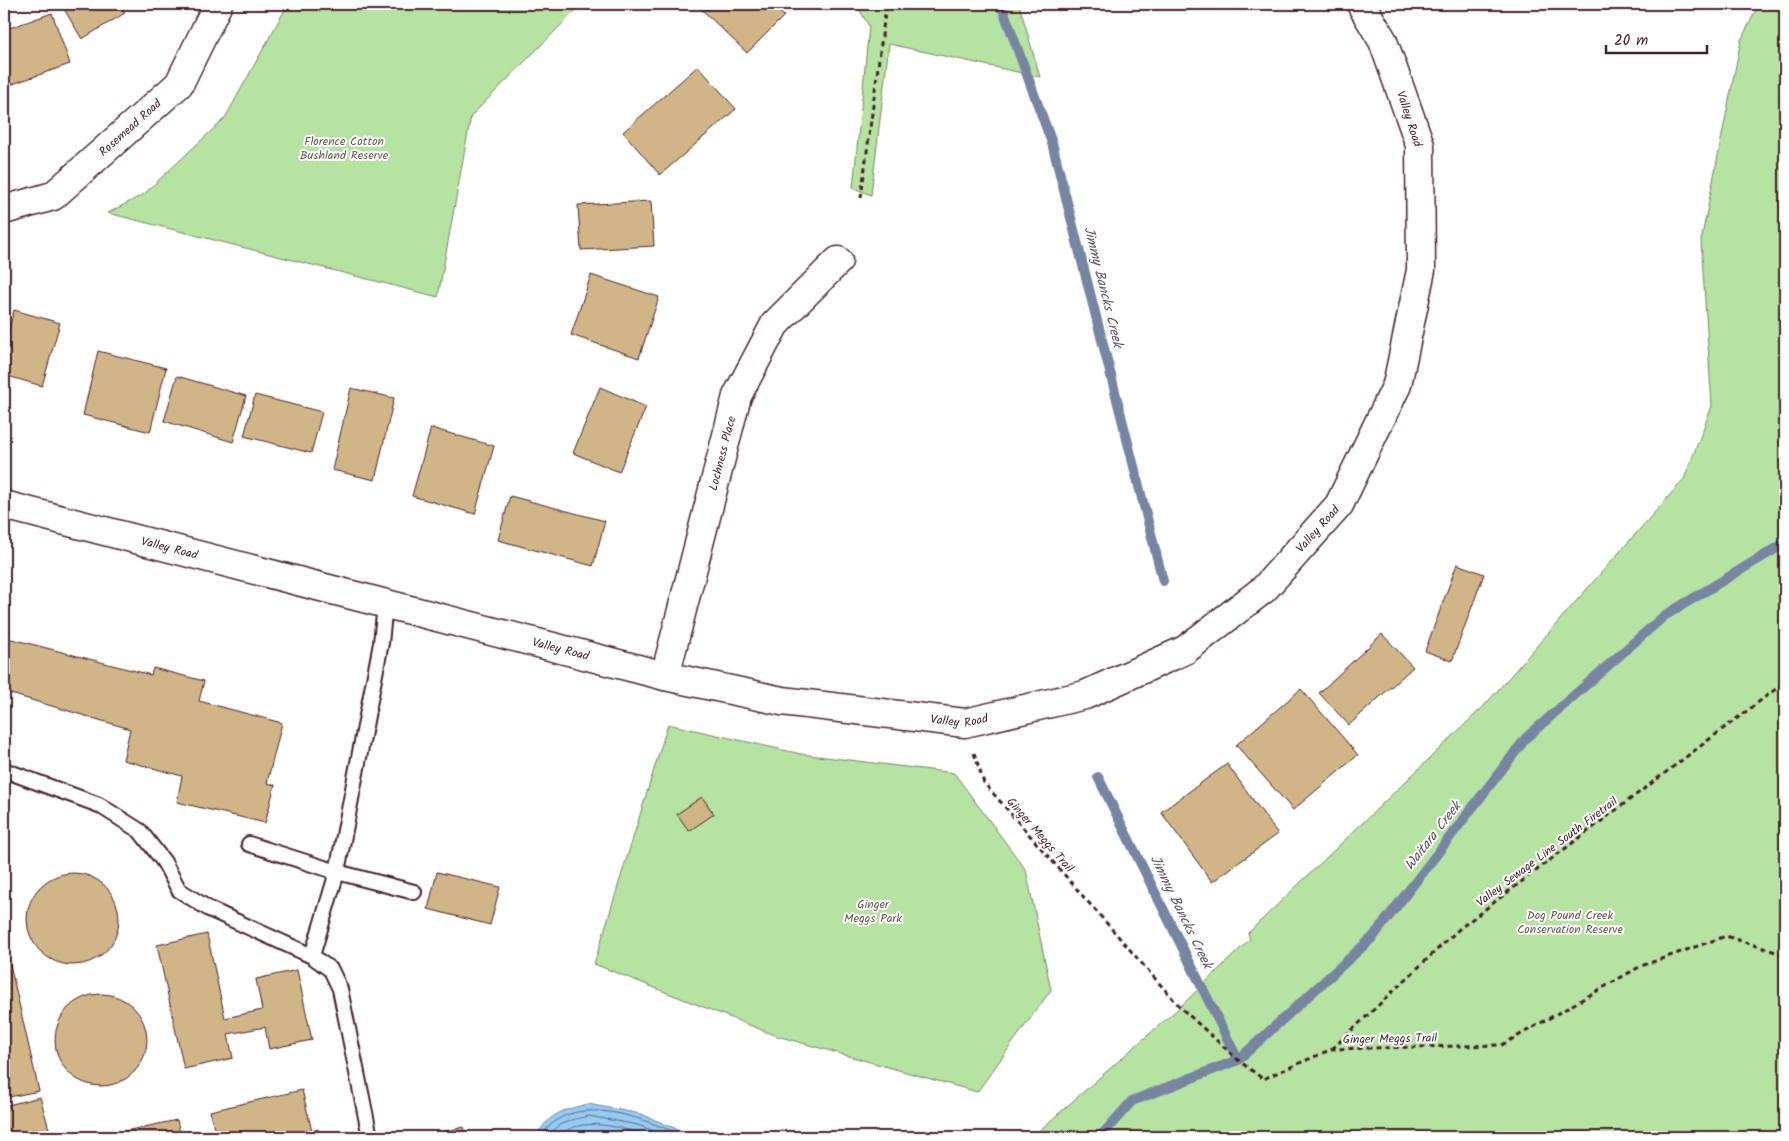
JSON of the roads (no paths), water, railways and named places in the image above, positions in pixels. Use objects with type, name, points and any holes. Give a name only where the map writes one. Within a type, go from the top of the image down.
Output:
[{"type":"street","name":"Rosemead Road","points":[[4,210],[53,196],[180,84],[218,4]]},
{"type":"street","name":"Valley Road","points":[[4,505],[665,676],[782,701],[965,723],[1085,695],[1185,650],[1264,589],[1340,505],[1397,385],[1421,270],[1420,144],[1383,41],[1361,4]]},
{"type":"street","name":"Lochness Place","points":[[665,676],[737,396],[776,324],[838,261]]},
{"type":"lane","points":[[312,956],[337,872],[381,643],[385,604]]},
{"type":"lane","points":[[4,770],[99,805],[140,831],[164,862],[179,890],[209,909],[312,956],[331,970],[340,989],[370,1137]]},
{"type":"lane","points":[[249,844],[337,872],[414,892]]},
{"type":"water","points":[[588,1104],[641,1114],[696,1137],[536,1137],[546,1123],[557,1114]]},
{"type":"waterway","name":"Jimmy Bancks Creek","points":[[1001,4],[1052,143],[1163,581]]},
{"type":"waterway","name":"Waitara Creek","points":[[1100,1137],[1132,1101],[1238,1060],[1373,937],[1526,738],[1664,616],[1785,543]]},
{"type":"waterway","name":"Jimmy Bancks Creek","points":[[1098,777],[1238,1060]]},
{"type":"park label","name":"Florence Cotton Bushland Reserve","points":[[344,148]]},
{"type":"park label","name":"Ginger Meggs Park","points":[[873,911]]},
{"type":"park label","name":"Dog Pound Creek Conservation Reserve","points":[[1570,922]]}]
